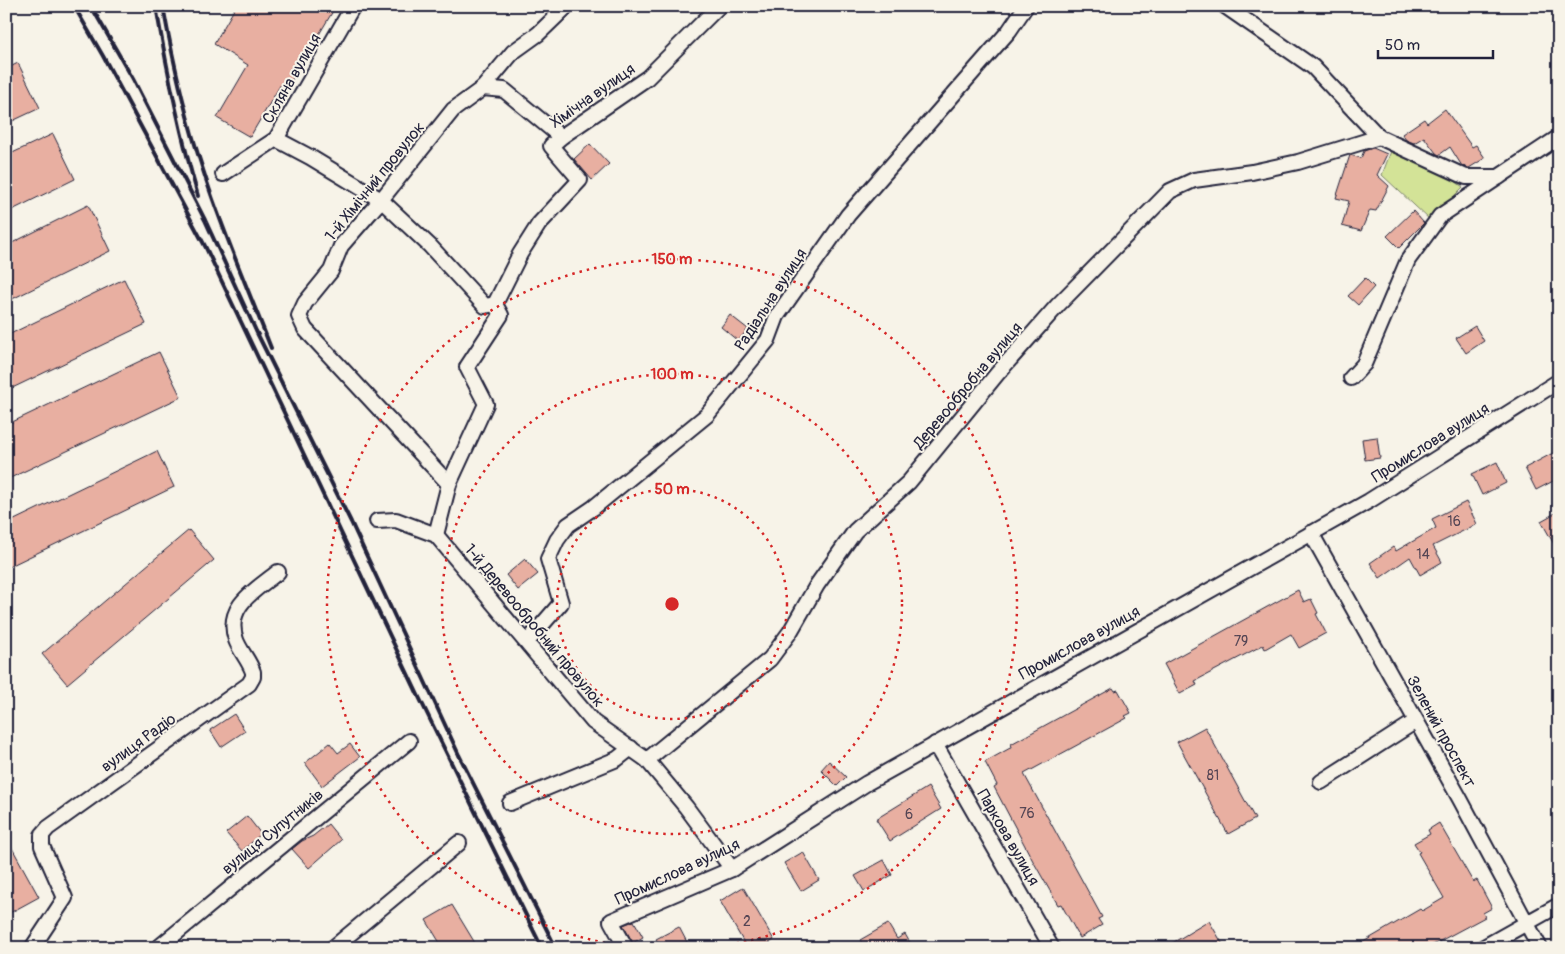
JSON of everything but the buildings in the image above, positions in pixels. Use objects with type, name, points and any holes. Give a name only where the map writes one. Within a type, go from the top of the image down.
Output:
[{"type":"street","name":"Скляна вулиця","points":[[223,174],[276,139],[353,6]]},
{"type":"street","name":"1-й Хімічний провулок","points":[[448,484],[305,329],[299,316],[305,303],[330,271],[341,246],[381,200],[453,110],[483,88],[513,52],[538,34],[567,6]]},
{"type":"street","name":"Хімічна вулиця","points":[[436,534],[448,484],[486,404],[467,366],[501,315],[495,304],[520,254],[539,224],[580,180],[551,146],[561,137],[648,78],[719,6]]},
{"type":"street","points":[[1225,6],[1313,67],[1379,137],[1466,177],[1499,177]]},
{"type":"street","name":"Радіальна вулиця","points":[[526,642],[562,603],[548,559],[557,540],[568,525],[593,508],[707,415],[768,340],[777,316],[848,215],[1009,31],[1025,7]]},
{"type":"street","points":[[483,88],[504,90],[561,137]]},
{"type":"street","name":"Деревообробна вулиця","points":[[647,760],[770,659],[790,632],[817,586],[855,531],[909,482],[1015,353],[1058,305],[1170,191],[1194,180],[1252,172],[1298,162],[1379,137]]},
{"type":"street","points":[[1351,378],[1364,364],[1408,260],[1440,216],[1559,137]]},
{"type":"street","points":[[276,139],[310,157],[381,200],[430,246],[485,306],[495,304]]},
{"type":"street","name":"Промислова вулиця","points":[[626,948],[611,921],[732,869],[867,783],[1369,501],[1559,381]]},
{"type":"street","points":[[377,522],[396,520],[436,534]]},
{"type":"street","name":"Зелений проспект","points":[[1311,533],[1540,948]]},
{"type":"street","name":"1-й Деревообробний провулок","points":[[436,534],[594,722],[647,760],[686,807],[732,869]]},
{"type":"street","name":"вулиця Радіо","points":[[32,948],[65,898],[42,846],[42,834],[248,684],[253,677],[253,672],[236,642],[233,629],[234,618],[243,600],[278,572]]},
{"type":"street","points":[[1321,782],[1416,721]]},
{"type":"street","name":"вулиця Супутників","points":[[158,948],[409,741]]},
{"type":"street","name":"Паркова вулиця","points":[[935,744],[1052,948]]},
{"type":"street","points":[[510,804],[617,759],[631,748]]},
{"type":"street","points":[[333,948],[458,843]]},
{"type":"street","points":[[1482,948],[1559,905]]},
{"type":"green space","points":[[1391,151],[1448,176],[1463,187],[1430,220],[1382,175]]},
{"type":"railway","points":[[74,6],[205,246],[419,697],[542,948]]},
{"type":"railway","points":[[91,6],[133,79],[205,220],[256,331],[351,522],[459,755],[556,948]]},
{"type":"railway","points":[[156,6],[174,102],[198,196]]},
{"type":"railway","points":[[163,6],[180,88],[210,192],[271,348]]}]
